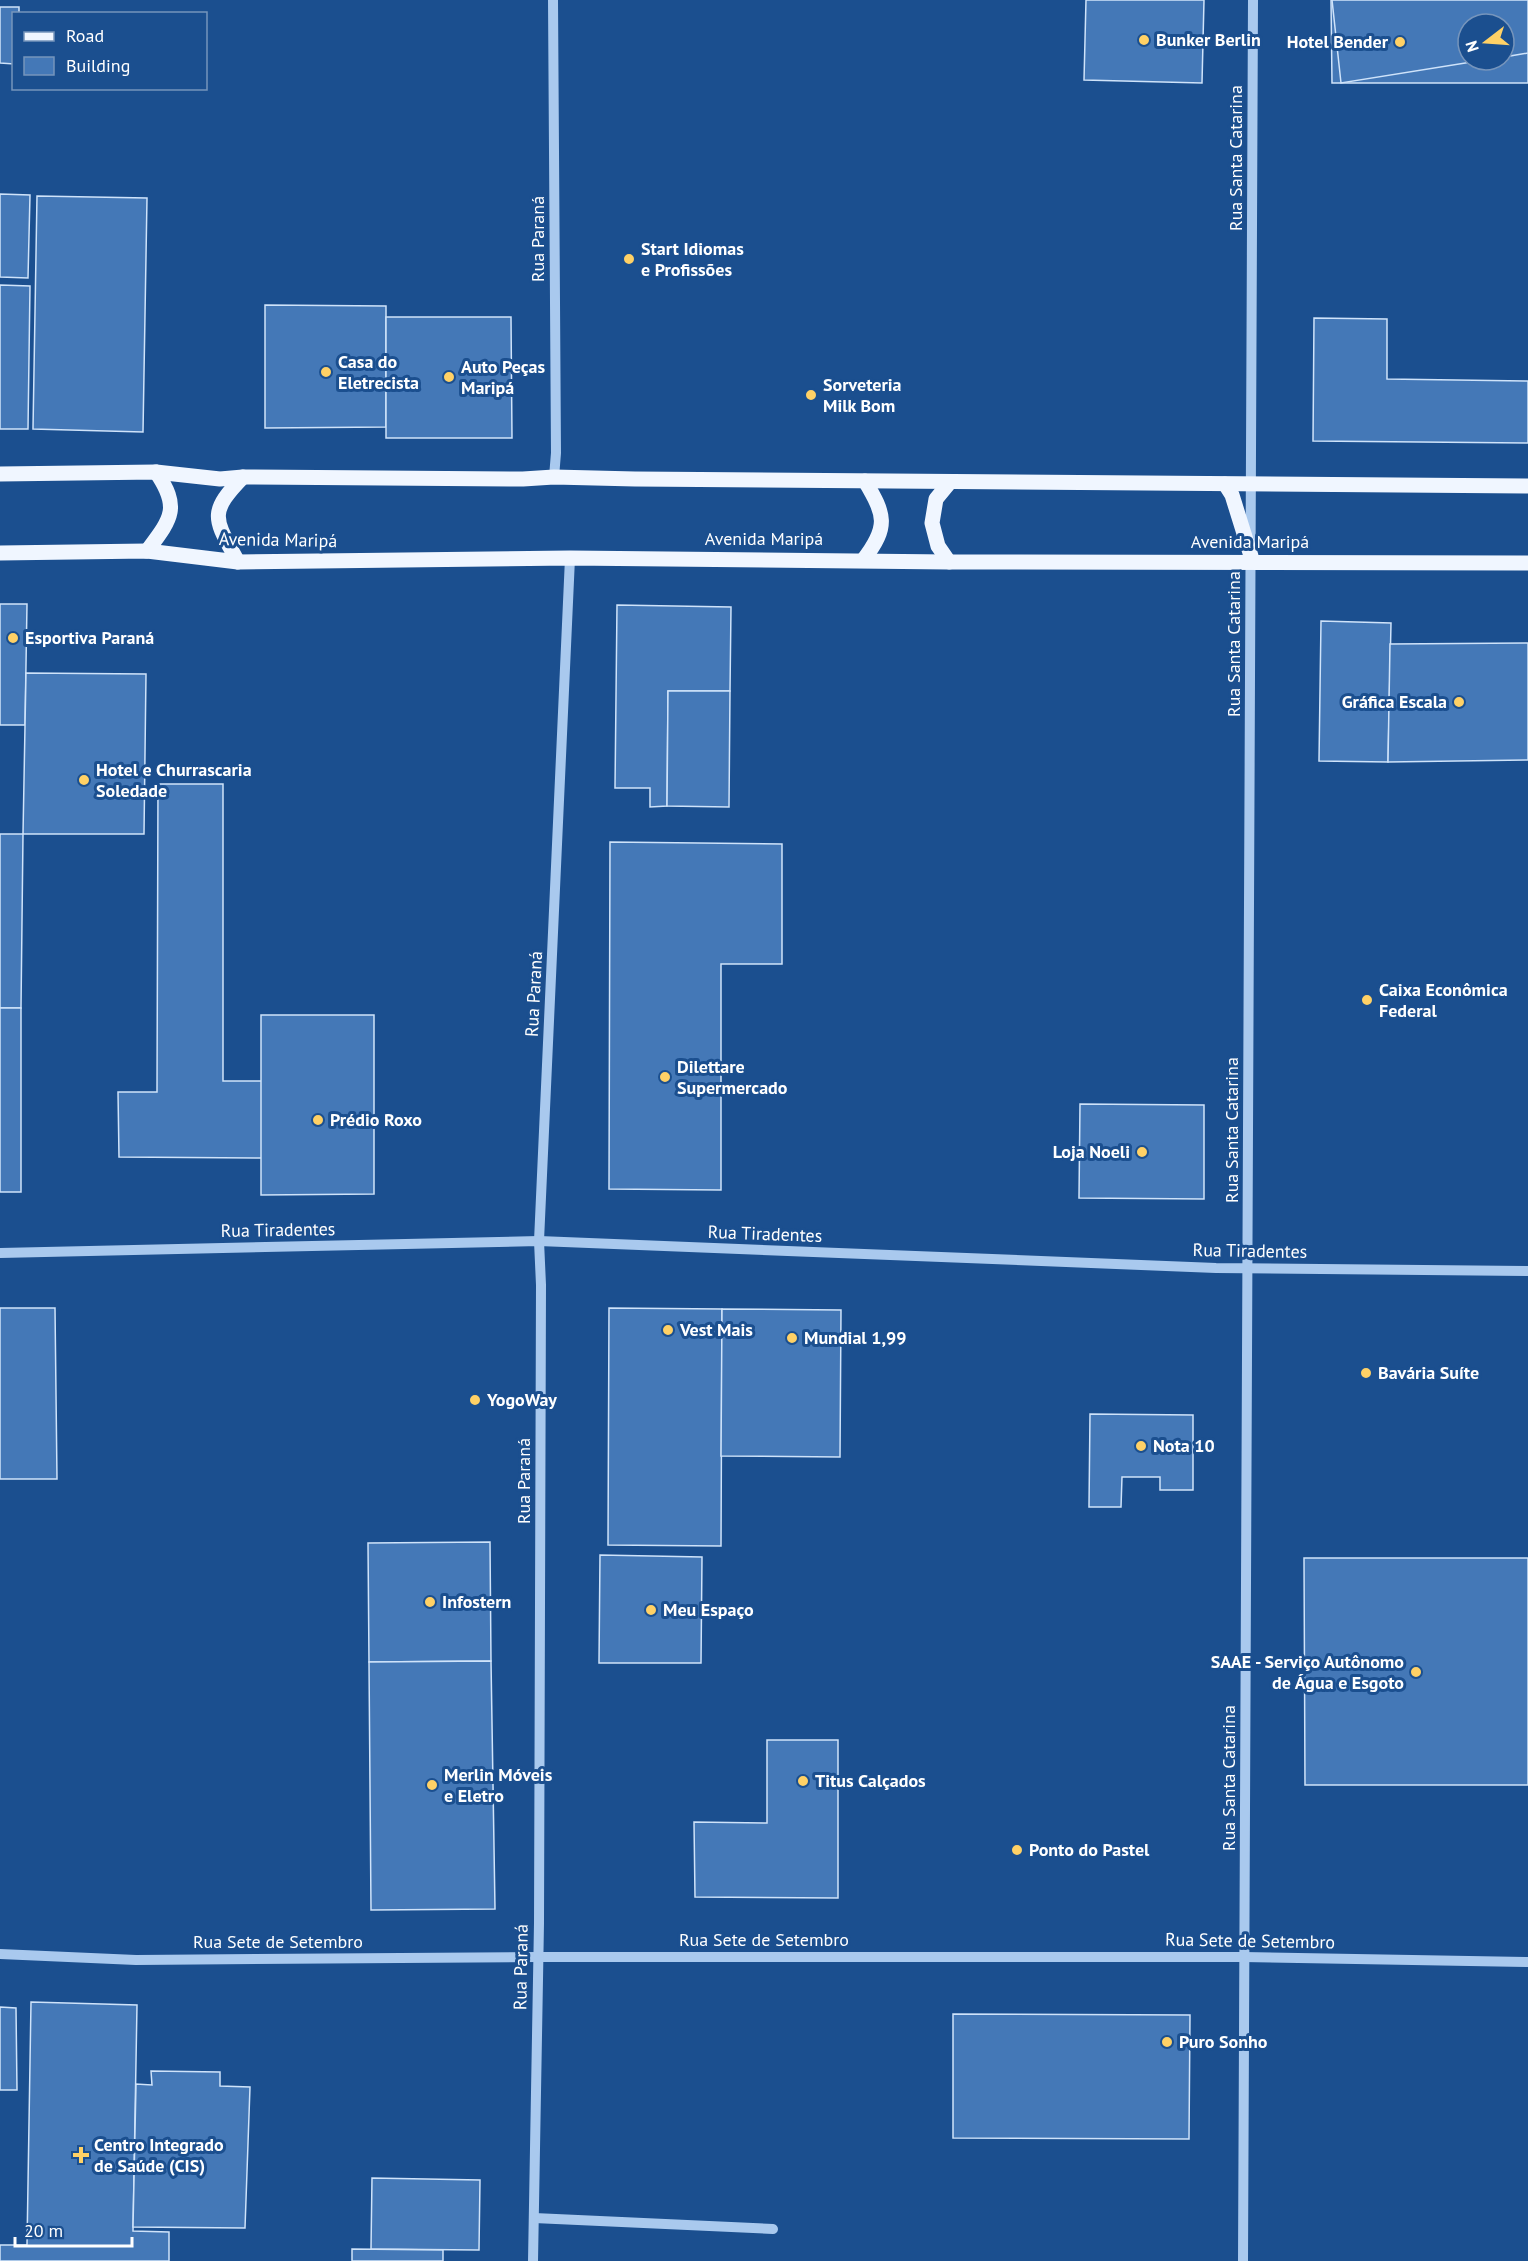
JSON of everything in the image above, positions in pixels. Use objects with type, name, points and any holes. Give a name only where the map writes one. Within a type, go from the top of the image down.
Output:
[{"type":"main road","points":[[0,474],[156,472],[220,479],[243,477],[523,479],[554,477],[635,480],[1528,486]]},
{"type":"main road","points":[[147,551],[168,523],[171,505],[168,488],[156,472]]},
{"type":"main road","points":[[238,562],[223,534],[217,514],[224,497],[243,477]]},
{"type":"main road","points":[[864,559],[876,544],[882,525],[880,506],[865,481]]},
{"type":"main road","points":[[949,562],[938,546],[932,523],[936,499],[950,482]]},
{"type":"main road","points":[[1225,484],[1232,495],[1251,559]]},
{"type":"main road","name":"Avenida Maripá","points":[[0,553],[147,551],[238,562],[570,558],[864,559],[949,562],[1251,559],[1528,563]]},
{"type":"street","name":"Rua Paraná","points":[[553,0],[556,453],[554,477]]},
{"type":"street","name":"Rua Santa Catarina","points":[[1243,2261],[1253,0]]},
{"type":"street","name":"Rua Paraná","points":[[533,2261],[538,1957],[541,1309],[539,1241],[570,558]]},
{"type":"street","name":"Rua Tiradentes","points":[[0,1253],[539,1241],[1248,1268],[1528,1271]]},
{"type":"street","name":"Rua Sete de Setembro","points":[[0,1954],[159,1960],[538,1957],[1243,1957],[1528,1962]]},
{"type":"street","points":[[534,2218],[773,2229]]},
{"type":"building","name":"Bunker Berlin","points":[[1086,0],[1204,0],[1202,83],[1084,80]]},
{"type":"building","name":"Hotel Bender","points":[[1331,0],[1528,0],[1528,83],[1332,83]]},
{"type":"building","name":"Hotel Bender","points":[[1332,0],[1528,0],[1528,53],[1516,55],[1516,12],[1456,12],[1456,65],[1341,83]]},
{"type":"building","points":[[0,7],[19,7],[19,12],[12,12],[12,64],[0,63]]},
{"type":"building","points":[[0,194],[30,195],[28,278],[0,277]]},
{"type":"building","points":[[37,196],[147,198],[143,432],[33,429]]},
{"type":"building","points":[[0,285],[30,286],[28,429],[0,429]]},
{"type":"building","name":"Casa do Eletrecista","points":[[265,305],[386,306],[386,427],[265,428]]},
{"type":"building","name":"Auto Peças Maripá","points":[[386,317],[511,317],[512,438],[386,438]]},
{"type":"building","points":[[1314,318],[1387,319],[1387,379],[1528,381],[1528,443],[1313,441]]},
{"type":"building","name":"Esportiva Paraná","points":[[0,604],[27,604],[25,725],[0,725]]},
{"type":"building","points":[[617,605],[731,607],[730,691],[668,691],[667,806],[650,807],[650,788],[615,788]]},
{"type":"building","points":[[1321,621],[1391,623],[1388,762],[1319,761]]},
{"type":"building","name":"Gráfica Escala","points":[[1528,643],[1528,760],[1388,762],[1390,644]]},
{"type":"building","name":"Hotel e Churrascaria Soledade","points":[[26,673],[146,674],[144,834],[23,834]]},
{"type":"building","points":[[668,691],[730,691],[729,807],[667,806]]},
{"type":"building","points":[[158,784],[223,784],[223,1081],[262,1081],[262,1158],[119,1157],[118,1092],[157,1092]]},
{"type":"building","points":[[0,834],[23,834],[21,1008],[0,1008]]},
{"type":"building","name":"Dilettare Supermercado","points":[[610,842],[782,844],[782,964],[721,964],[721,1190],[609,1189]]},
{"type":"building","points":[[0,1008],[21,1008],[21,1192],[0,1192]]},
{"type":"building","name":"Prédio Roxo","points":[[261,1015],[374,1015],[374,1194],[261,1195]]},
{"type":"building","name":"Loja Noeli","points":[[1080,1104],[1204,1105],[1204,1199],[1079,1198]]},
{"type":"building","points":[[0,1308],[55,1308],[57,1479],[0,1479]]},
{"type":"building","points":[[609,1308],[722,1309],[721,1546],[608,1545]]},
{"type":"building","points":[[722,1309],[841,1310],[840,1457],[721,1456]]},
{"type":"building","name":"Nota 10","points":[[1090,1414],[1193,1415],[1193,1490],[1160,1490],[1160,1477],[1122,1477],[1121,1507],[1089,1507]]},
{"type":"building","name":"Infostern","points":[[490,1542],[491,1661],[369,1662],[368,1543]]},
{"type":"building","name":"Meu Espaço","points":[[600,1555],[702,1557],[701,1663],[599,1663]]},
{"type":"building","name":"SAAE - Serviço Autônomo de Água e Esgoto","points":[[1304,1558],[1528,1558],[1528,1785],[1305,1785]]},
{"type":"building","name":"Merlin Móveis e Eletro","points":[[491,1661],[495,1909],[371,1910],[369,1662]]},
{"type":"building","name":"Titus Calçados","points":[[767,1740],[838,1740],[838,1898],[695,1897],[694,1822],[767,1823]]},
{"type":"building","name":"Centro Integrado de Saúde (CIS)","points":[[31,2002],[137,2005],[133,2231],[169,2232],[169,2261],[0,2261],[0,2245],[27,2245]]},
{"type":"building","points":[[0,2007],[16,2008],[17,2090],[0,2090]]},
{"type":"building","points":[[953,2014],[1190,2015],[1189,2139],[953,2138]]},
{"type":"building","points":[[151,2071],[220,2072],[220,2086],[250,2087],[245,2228],[133,2227],[136,2084],[152,2085]]},
{"type":"building","points":[[372,2178],[480,2180],[479,2250],[371,2249]]},
{"type":"building","points":[[352,2249],[443,2250],[443,2261],[352,2261]]},
{"type":"place","name":"Bunker Berlin","points":[[1144,40]]},
{"type":"place","name":"Hotel Bender","points":[[1400,42]]},
{"type":"place","name":"Start Idiomas e Profissões","points":[[629,259]]},
{"type":"place","name":"Casa do Eletrecista","points":[[326,372]]},
{"type":"place","name":"Auto Peças Maripá","points":[[449,377]]},
{"type":"place","name":"Sorveteria Milk Bom","points":[[811,395]]},
{"type":"place","name":"Esportiva Paraná","points":[[13,638]]},
{"type":"place","name":"Gráfica Escala","points":[[1459,702]]},
{"type":"place","name":"Hotel e Churrascaria Soledade","points":[[84,780]]},
{"type":"place","name":"Caixa Econômica Federal","points":[[1367,1000]]},
{"type":"place","name":"Dilettare Supermercado","points":[[665,1077]]},
{"type":"place","name":"Prédio Roxo","points":[[318,1120]]},
{"type":"place","name":"Loja Noeli","points":[[1142,1152]]},
{"type":"place","name":"Vest Mais","points":[[668,1330]]},
{"type":"place","name":"Mundial 1,99","points":[[792,1338]]},
{"type":"place","name":"Bavária Suíte","points":[[1366,1373]]},
{"type":"place","name":"YogoWay","points":[[475,1400]]},
{"type":"place","name":"Nota 10","points":[[1141,1446]]},
{"type":"place","name":"Infostern","points":[[430,1602]]},
{"type":"place","name":"Meu Espaço","points":[[651,1610]]},
{"type":"place","name":"SAAE - Serviço Autônomo de Água e Esgoto","points":[[1416,1672]]},
{"type":"place","name":"Titus Calçados","points":[[803,1781]]},
{"type":"place","name":"Merlin Móveis e Eletro","points":[[432,1785]]},
{"type":"place","name":"Ponto do Pastel","points":[[1017,1850]]},
{"type":"place","name":"Puro Sonho","points":[[1167,2042]]},
{"type":"place","name":"Centro Integrado de Saúde (CIS)","points":[[81,2155]]}]
